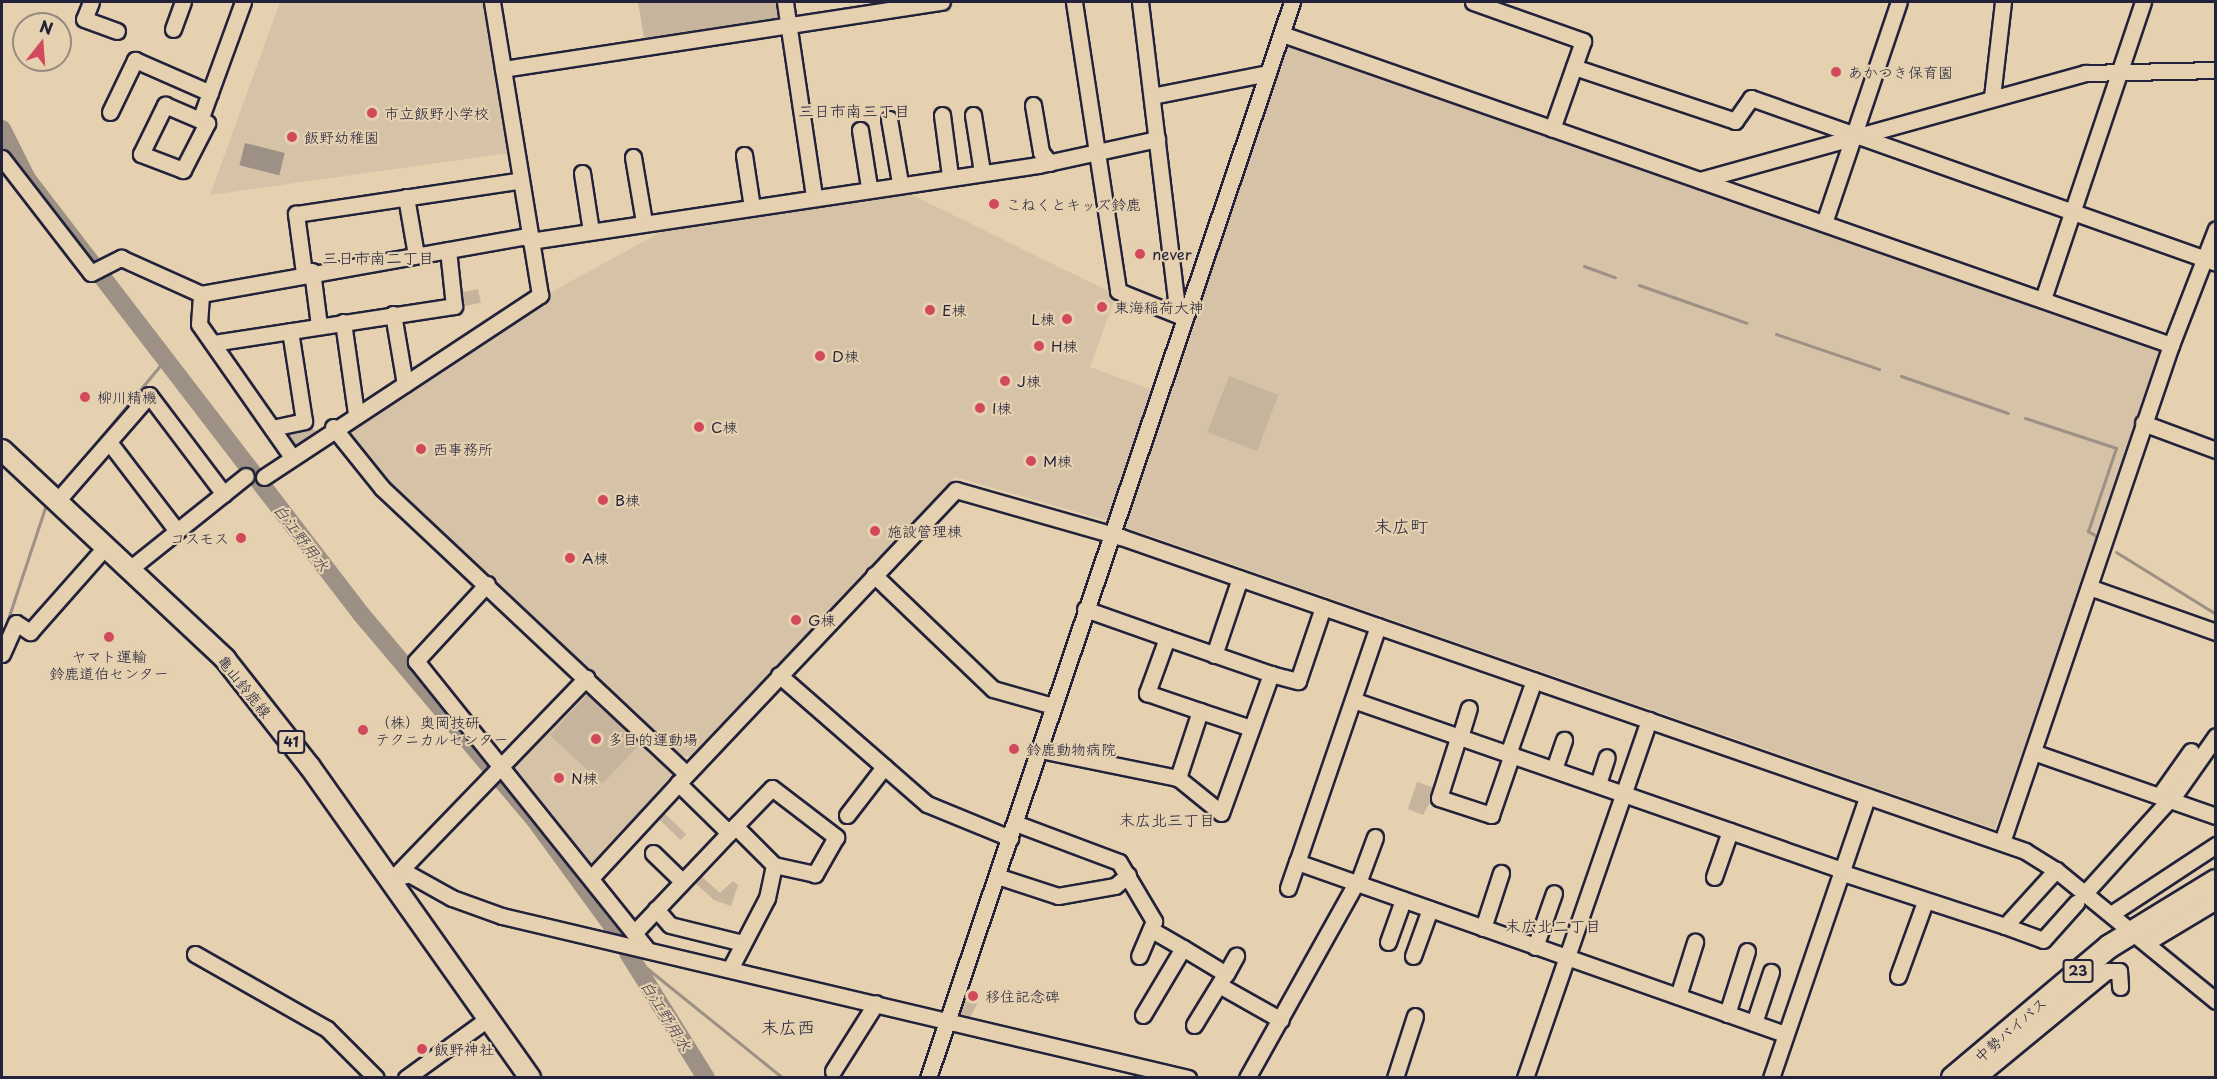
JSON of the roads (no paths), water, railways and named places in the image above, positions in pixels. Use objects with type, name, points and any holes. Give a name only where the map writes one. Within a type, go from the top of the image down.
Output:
[{"type":"highway","name":"中勢バイパス","points":[[1953,1077],[2138,937],[2211,890]]},
{"type":"main road","name":"亀山鈴鹿線","points":[[2,450],[131,568],[225,659],[392,879],[486,1020],[530,1077]]},
{"type":"street","points":[[90,2],[84,19],[117,31]]},
{"type":"street","points":[[173,29],[183,2]]},
{"type":"street","points":[[200,120],[243,2]]},
{"type":"street","points":[[264,477],[333,427],[405,384],[540,295],[518,181],[492,2]]},
{"type":"street","points":[[784,2],[814,197]]},
{"type":"street","points":[[503,69],[942,2]]},
{"type":"street","points":[[1074,2],[1118,291],[1181,317]]},
{"type":"street","points":[[1140,2],[1181,317]]},
{"type":"street","points":[[928,1077],[1040,750],[1181,317],[1292,2]]},
{"type":"street","points":[[1473,2],[1583,41],[1552,129]]},
{"type":"street","points":[[1824,223],[1899,2]]},
{"type":"street","points":[[1992,97],[2003,2]]},
{"type":"street","points":[[2043,299],[2125,68],[2143,2]]},
{"type":"street","points":[[1282,34],[2170,345]]},
{"type":"street","points":[[110,112],[135,60],[210,93]]},
{"type":"street","points":[[1574,67],[1735,122],[1751,98],[2210,261]]},
{"type":"street","points":[[1700,180],[1992,97],[2125,68],[2216,70]]},
{"type":"street","points":[[1152,96],[1268,73]]},
{"type":"street","points":[[165,105],[200,120],[207,123],[183,170],[141,154],[165,105]]},
{"type":"street","points":[[1033,105],[1041,152],[1050,163]]},
{"type":"street","points":[[973,115],[982,172]]},
{"type":"street","points":[[942,116],[950,176]]},
{"type":"street","points":[[889,119],[900,183]]},
{"type":"street","points":[[860,130],[869,187]]},
{"type":"street","points":[[2,158],[97,269],[121,258],[201,294],[308,272],[447,250],[752,207],[869,187],[1050,163],[1097,155],[1157,139]]},
{"type":"street","points":[[744,155],[752,207]]},
{"type":"street","points":[[633,157],[644,222]]},
{"type":"street","points":[[582,173],[591,231]]},
{"type":"street","points":[[319,326],[296,214],[518,181]]},
{"type":"street","points":[[406,197],[416,255]]},
{"type":"street","points":[[2002,842],[2170,345],[2210,261],[2216,229]]},
{"type":"street","points":[[213,343],[454,306],[447,250]]},
{"type":"street","points":[[201,294],[199,324],[292,457]]},
{"type":"street","points":[[393,314],[405,384]]},
{"type":"street","points":[[343,322],[356,413]]},
{"type":"street","points":[[272,428],[304,421],[290,331]]},
{"type":"street","points":[[57,501],[149,394],[224,494]]},
{"type":"street","points":[[2143,423],[2216,450]]},
{"type":"street","points":[[333,427],[382,488],[586,678],[732,830],[774,865],[815,874],[836,837],[772,788],[732,830],[682,881],[634,933]]},
{"type":"street","points":[[109,442],[177,531]]},
{"type":"street","points":[[131,568],[246,476]]},
{"type":"street","points":[[591,878],[682,778],[956,490],[1110,534],[2002,842],[2056,870],[2081,898],[2110,914],[2216,1001]]},
{"type":"street","points":[[2,654],[5,631],[16,623],[30,632],[106,546]]},
{"type":"street","points":[[874,575],[993,689],[1053,706]]},
{"type":"street","points":[[1214,655],[1240,578]]},
{"type":"street","points":[[487,584],[416,661],[499,772],[591,878],[647,949]]},
{"type":"street","points":[[2089,587],[2216,632]]},
{"type":"street","points":[[1085,609],[1214,655],[1298,681],[1323,607]]},
{"type":"street","points":[[1288,888],[1378,626]]},
{"type":"street","points":[[1167,638],[1147,693],[1251,728]]},
{"type":"street","points":[[1040,750],[1178,778],[1221,813],[1271,674]]},
{"type":"street","points":[[779,675],[927,804],[1010,838]]},
{"type":"street","points":[[392,879],[499,772],[586,678]]},
{"type":"street","points":[[1469,708],[1439,798],[1491,815],[1534,680]]},
{"type":"street","points":[[1353,700],[1598,784],[1926,902],[2043,940],[2166,799],[2216,736]]},
{"type":"street","points":[[1178,778],[1200,711]]},
{"type":"street","points":[[1525,1077],[1649,720]]},
{"type":"street","points":[[1554,769],[1564,740]]},
{"type":"street","points":[[2166,799],[2191,751]]},
{"type":"street","points":[[2033,752],[2216,816]]},
{"type":"street","points":[[1598,784],[1607,757]]},
{"type":"street","points":[[847,815],[884,767]]},
{"type":"street","points":[[1770,1077],[1868,797]]},
{"type":"street","points":[[1015,823],[1119,862],[1149,905],[1152,930],[1139,956]]},
{"type":"street","points":[[1714,877],[1730,831]]},
{"type":"street","points":[[1247,1077],[1357,883],[1374,837]]},
{"type":"street","points":[[2110,914],[2216,845]]},
{"type":"street","points":[[653,852],[682,881]]},
{"type":"street","points":[[1297,862],[1785,1034]]},
{"type":"street","points":[[730,969],[767,898],[774,865]]},
{"type":"street","points":[[2211,890],[2216,867]]},
{"type":"street","points":[[2005,926],[2056,870]]},
{"type":"street","points":[[1483,928],[1501,873]]},
{"type":"street","points":[[392,879],[409,874],[471,906],[1188,1077]]},
{"type":"street","points":[[997,876],[1058,896],[1115,886],[1128,875]]},
{"type":"street","points":[[1535,947],[1554,893]]},
{"type":"street","points":[[1388,942],[1403,900]]},
{"type":"street","points":[[1898,976],[1926,902]]},
{"type":"street","points":[[657,909],[670,925],[743,943]]},
{"type":"street","points":[[1413,956],[1431,909]]},
{"type":"street","points":[[1152,930],[1183,948],[1222,979],[1281,1020]]},
{"type":"street","points":[[1678,996],[1695,942]]},
{"type":"street","points":[[1143,1015],[1183,948]]},
{"type":"street","points":[[1727,1014],[1747,951]]},
{"type":"street","points":[[195,954],[327,1029],[376,1077]]},
{"type":"street","points":[[1194,1025],[1236,956]]},
{"type":"street","points":[[1977,1077],[2107,971],[2119,971],[2120,987]]},
{"type":"street","points":[[1754,1023],[1771,972]]},
{"type":"street","points":[[833,1071],[876,1004]]},
{"type":"street","points":[[1395,1077],[1415,1016]]},
{"type":"street","points":[[406,1077],[486,1020]]},
{"type":"waterway","name":"白江野用水","points":[[2,129],[27,179],[361,614],[535,820],[618,934]]},
{"type":"waterway","points":[[1584,266],[1615,277]]},
{"type":"waterway","points":[[1639,285],[1747,323]]},
{"type":"waterway","points":[[1776,334],[1879,369]]},
{"type":"waterway","points":[[72,472],[167,357]]},
{"type":"waterway","points":[[1901,376],[2008,413]]},
{"type":"waterway","points":[[2025,418],[2116,448],[2088,531],[2096,536]]},
{"type":"waterway","points":[[6,625],[47,502]]},
{"type":"waterway","points":[[2116,552],[2216,614]]},
{"type":"waterway","points":[[628,953],[783,1078]]},
{"type":"waterway","name":"白江野用水","points":[[628,953],[706,1078]]},
{"type":"place","name":"あかつき保育園","points":[[1836,72]]},
{"type":"place","name":"市立飯野小学校","points":[[372,113]]},
{"type":"place","name":"飯野幼稚園","points":[[292,137]]},
{"type":"place","name":"こねくとキッズ鈴鹿","points":[[994,204]]},
{"type":"place","name":"never","points":[[1140,254]]},
{"type":"place","name":"東海稲荷大神","points":[[1102,307]]},
{"type":"place","name":"E棟","points":[[930,310]]},
{"type":"place","name":"L棟","points":[[1067,319]]},
{"type":"place","name":"H棟","points":[[1039,346]]},
{"type":"place","name":"D棟","points":[[820,356]]},
{"type":"place","name":"J棟","points":[[1005,381]]},
{"type":"place","name":"柳川精機","points":[[85,397]]},
{"type":"place","name":"I棟","points":[[980,408]]},
{"type":"place","name":"C棟","points":[[699,427]]},
{"type":"place","name":"西事務所","points":[[421,449]]},
{"type":"place","name":"M棟","points":[[1031,461]]},
{"type":"place","name":"B棟","points":[[603,500]]},
{"type":"place","name":"施設管理棟","points":[[875,531]]},
{"type":"place","name":"コスモス","points":[[241,538]]},
{"type":"place","name":"A棟","points":[[570,558]]},
{"type":"place","name":"G棟","points":[[796,620]]},
{"type":"place","name":"ヤマト運輸 鈴鹿道伯センター","points":[[109,637]]},
{"type":"place","name":"（株）奥岡技研 テクニカルセンター","points":[[363,730]]},
{"type":"place","name":"多目的運動場","points":[[596,739]]},
{"type":"place","name":"鈴鹿動物病院","points":[[1014,749]]},
{"type":"place","name":"N棟","points":[[559,778]]},
{"type":"place","name":"移住記念碑","points":[[973,996]]},
{"type":"place","name":"飯野神社","points":[[422,1049]]},
{"type":"district","name":"三日市南三丁目","points":[[854,110]]},
{"type":"district","name":"三日市南二丁目","points":[[378,257]]},
{"type":"district","name":"末広町","points":[[1401,526]]},
{"type":"district","name":"末広北三丁目","points":[[1167,819]]},
{"type":"district","name":"末広北二丁目","points":[[1553,925]]},
{"type":"district","name":"末広西","points":[[788,1027]]}]
